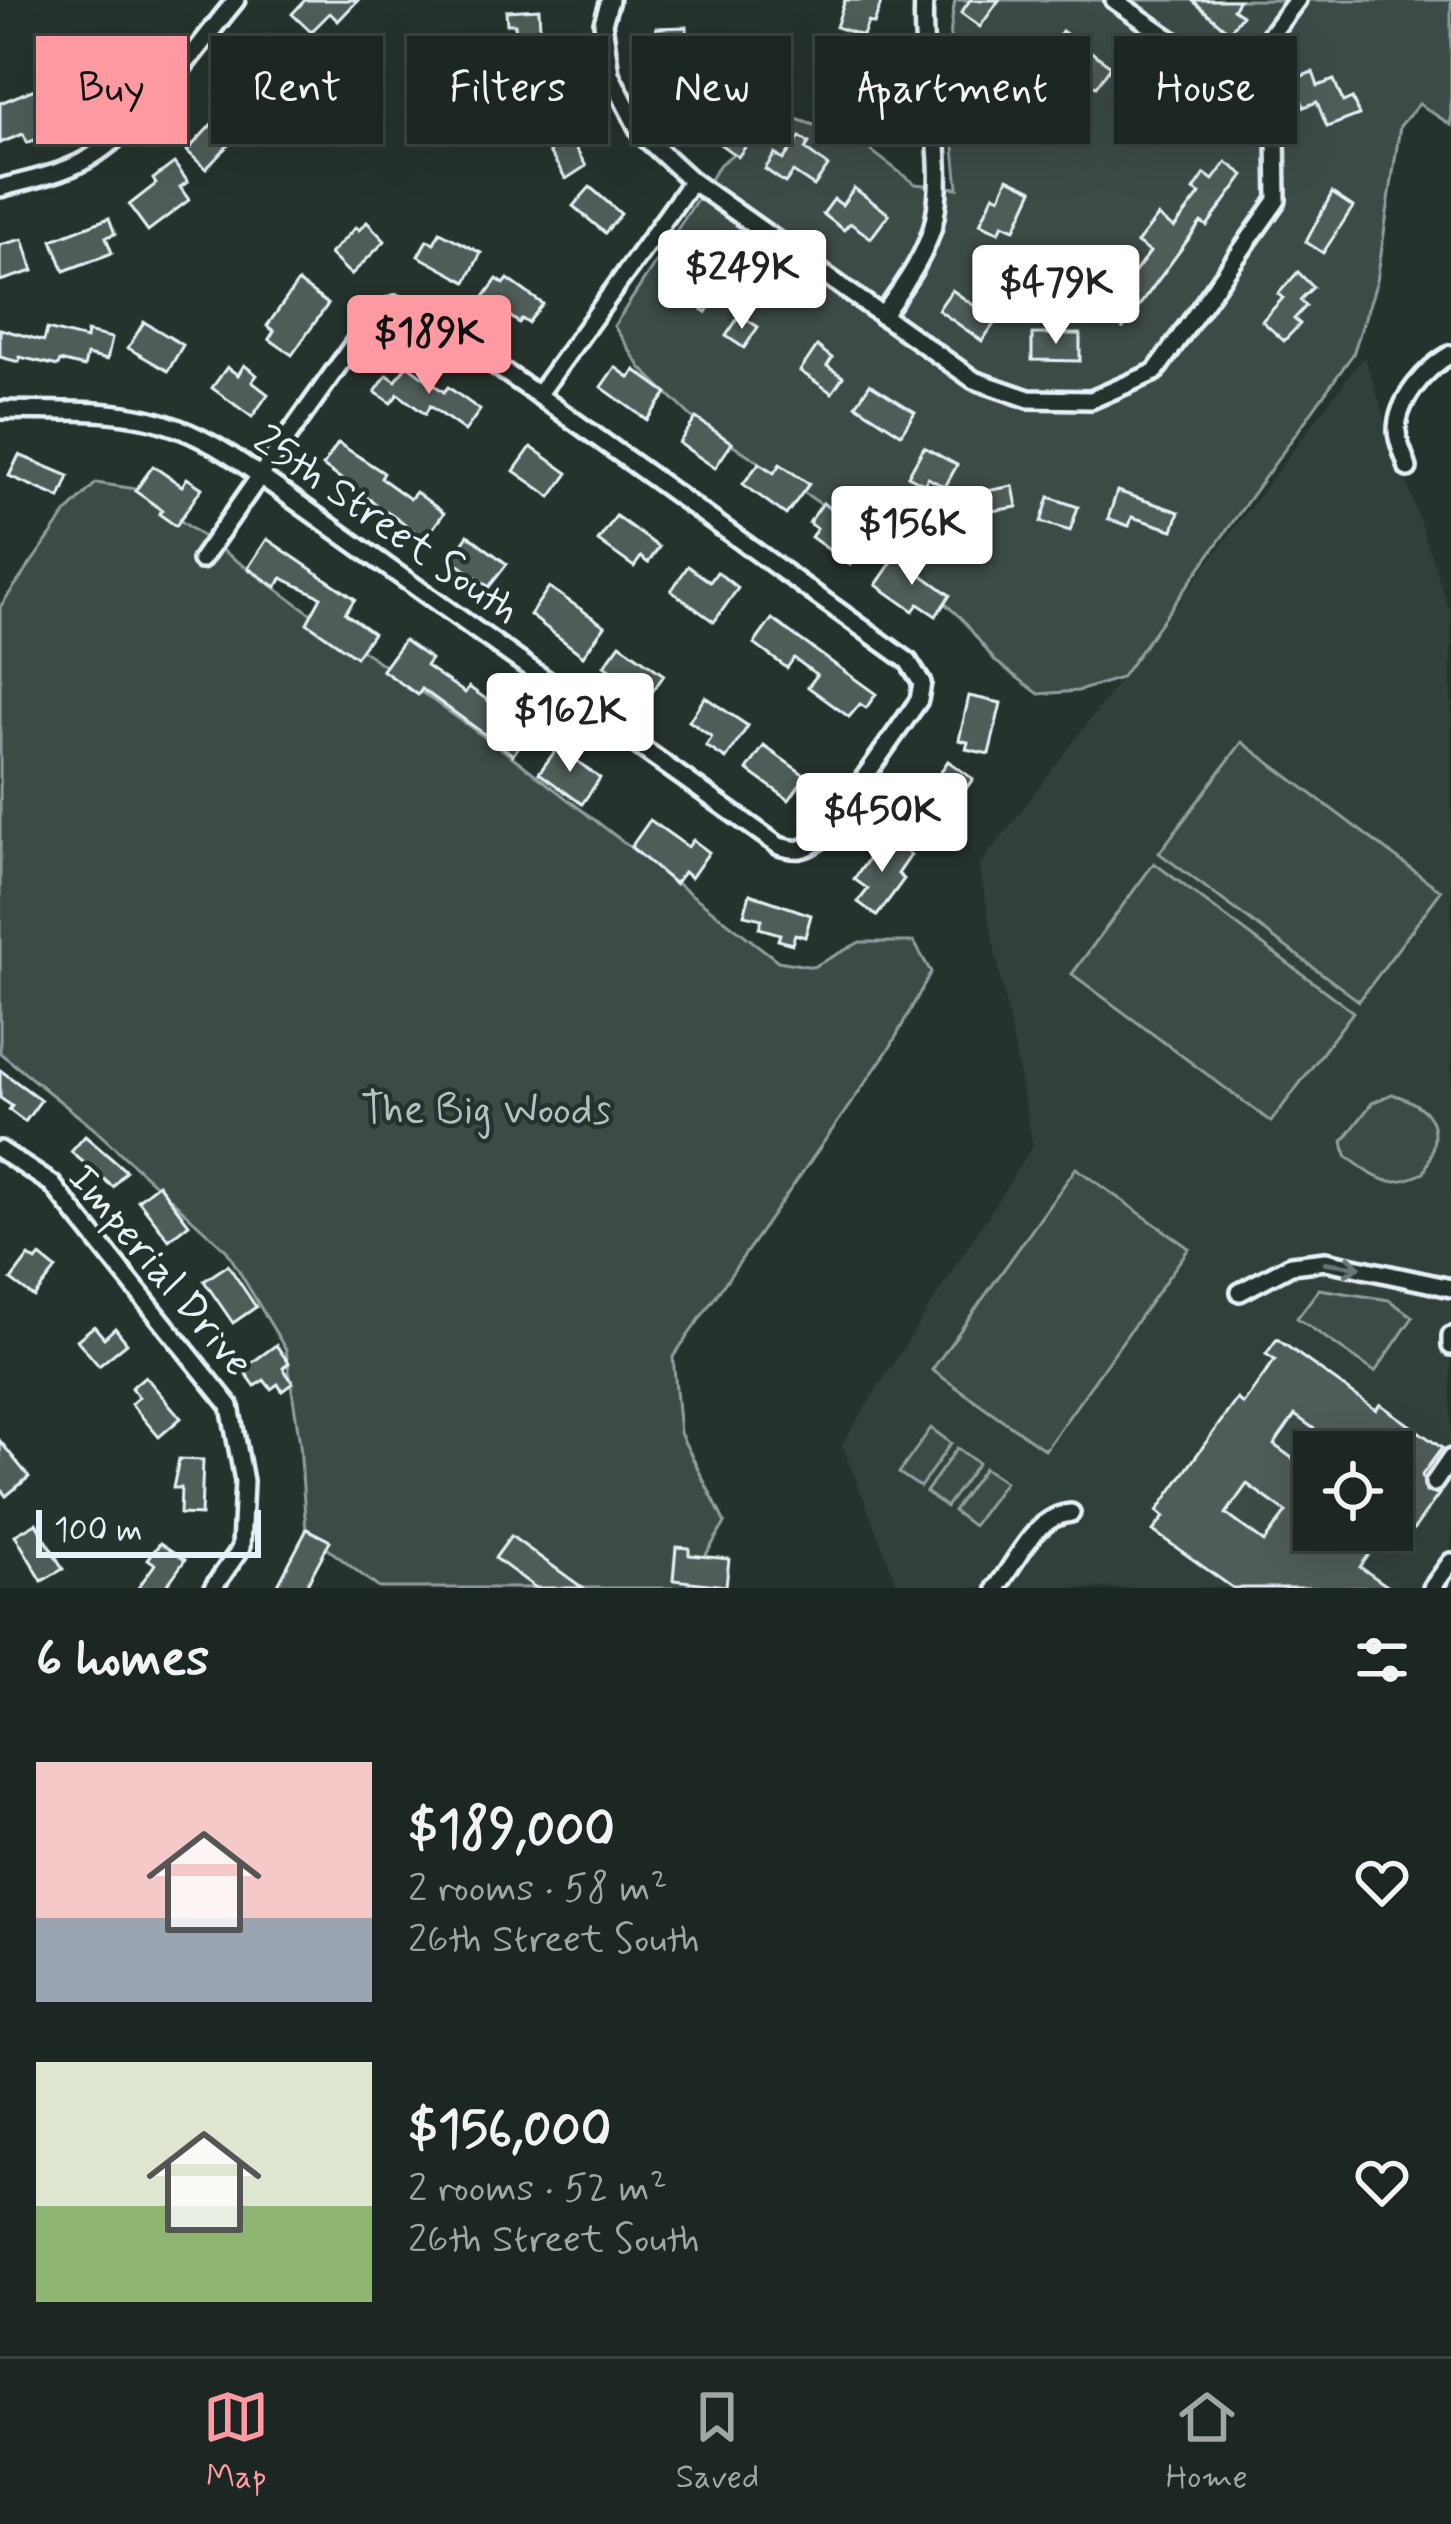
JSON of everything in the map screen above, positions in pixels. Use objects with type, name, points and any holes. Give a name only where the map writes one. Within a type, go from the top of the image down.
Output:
[{"type":"street","points":[[0,188],[58,173],[95,155],[127,129],[236,0]]},
{"type":"street","points":[[610,0],[603,23],[610,74],[641,134],[692,181],[974,380],[1029,399],[1091,400],[1155,372],[1277,200],[1276,144]]},
{"type":"street","points":[[882,316],[909,278],[935,220],[938,160],[921,37],[924,0]]},
{"type":"street","points":[[1114,0],[1166,36]]},
{"type":"street","points":[[1270,36],[1297,0]]},
{"type":"street","points":[[201,560],[381,310],[396,305],[421,314],[538,394],[692,181]]},
{"type":"street","points":[[1408,468],[1396,430],[1409,393],[1437,362],[1451,354]]},
{"type":"street","name":"25th Street South","points":[[0,410],[120,412],[148,417],[208,440],[779,846],[805,850],[821,839],[919,700],[922,683],[908,662],[538,394]]},
{"type":"street","name":"Imperial Drive","points":[[0,1150],[52,1184],[230,1406],[244,1481],[241,1548],[213,1588]]},
{"type":"street","points":[[1240,1292],[1291,1265],[1326,1262],[1451,1288]]},
{"type":"street","points":[[1451,1336],[1451,1346]]},
{"type":"street","points":[[1434,1483],[1451,1458]]},
{"type":"street","points":[[996,1588],[1043,1523],[1057,1514],[1071,1513]]},
{"type":"street","points":[[1432,1588],[1451,1562]]},
{"type":"shaded area","points":[[1364,356],[1451,615],[1451,1588],[899,1588],[842,1444],[1033,1145],[979,867]]},
{"type":"green space","points":[[955,0],[1451,0],[1451,125],[1419,104],[1400,126],[1377,281],[1353,354],[1121,678],[1078,691],[1039,694],[995,661],[962,619],[877,542],[692,417],[641,368],[614,326],[720,164],[746,144],[791,144],[793,118],[815,125],[815,144],[863,144],[915,184],[958,188],[954,144],[1090,144],[1090,36],[950,36]]},
{"type":"green space","name":"The Big Woods","points":[[96,483],[136,489],[514,758],[778,961],[813,967],[860,942],[914,942],[931,972],[891,1046],[673,1357],[680,1433],[725,1523],[686,1588],[379,1588],[306,1532],[300,1444],[286,1350],[227,1251],[92,1127],[0,1053],[0,607],[67,512]]},
{"type":"green space","points":[[1242,742],[1441,891],[1359,1001],[1159,853]]},
{"type":"green space","points":[[1154,863],[1353,1012],[1271,1122],[1072,974]]},
{"type":"green space","points":[[1392,1094],[1419,1106],[1434,1133],[1424,1173],[1400,1181],[1383,1180],[1346,1156],[1343,1141],[1372,1103]]},
{"type":"green space","points":[[1076,1168],[1189,1248],[1045,1450],[932,1370]]},
{"type":"green space","points":[[1319,1289],[1389,1300],[1413,1317],[1375,1372],[1297,1318]]},
{"type":"green space","points":[[1295,1415],[1317,1431],[1293,1431],[1293,1459],[1274,1445]]},
{"type":"green space","points":[[931,1428],[951,1443],[920,1487],[899,1473]]},
{"type":"green space","points":[[957,1448],[978,1463],[946,1507],[926,1492]]},
{"type":"green space","points":[[984,1468],[1005,1482],[973,1526],[953,1511]]},
{"type":"green space","points":[[1247,1484],[1286,1512],[1264,1542],[1226,1514]]},
{"type":"building","points":[[305,0],[358,0],[338,21],[330,13],[311,32],[292,14]]},
{"type":"building","points":[[845,0],[882,0],[874,24],[868,22],[863,36],[836,27]]},
{"type":"building","points":[[970,0],[999,0],[980,27],[961,13]]},
{"type":"building","points":[[1192,0],[1239,0],[1233,9],[1242,15],[1229,32]]},
{"type":"building","points":[[539,9],[540,29],[550,29],[551,36],[516,36],[515,24],[507,24],[506,11]]},
{"type":"building","points":[[687,27],[687,36],[656,36],[656,28]]},
{"type":"building","points":[[1090,51],[1111,66],[1096,87],[1090,83]]},
{"type":"building","points":[[1313,72],[1318,86],[1334,80],[1343,102],[1352,98],[1359,115],[1327,127],[1317,102],[1304,107],[1297,78]]},
{"type":"building","points":[[36,88],[36,140],[27,143],[23,134],[0,143],[0,103]]},
{"type":"building","points":[[211,125],[211,144],[229,144],[206,169],[187,151]]},
{"type":"building","points":[[800,137],[809,143],[805,149],[828,166],[814,186],[793,172],[785,183],[765,169],[775,154],[783,160]]},
{"type":"building","points":[[573,144],[586,166],[566,179],[546,147]]},
{"type":"building","points":[[720,144],[747,144],[738,157]]},
{"type":"building","points":[[1226,162],[1244,175],[1207,226],[1201,222],[1123,328],[1104,313],[1150,252],[1137,243],[1158,216],[1174,228],[1200,194],[1194,190],[1205,174],[1213,180]]},
{"type":"building","points":[[174,163],[188,182],[180,187],[189,200],[148,231],[129,205]]},
{"type":"building","points":[[1008,178],[1033,190],[1015,229],[1003,224],[999,232],[980,224],[994,194],[1000,197]]},
{"type":"building","points":[[590,187],[621,214],[605,233],[573,206]]},
{"type":"building","points":[[854,188],[889,214],[871,238],[850,223],[844,230],[823,214],[834,199],[842,205]]},
{"type":"building","points":[[1332,193],[1353,207],[1323,253],[1306,242]]},
{"type":"building","points":[[109,218],[115,234],[106,237],[112,253],[64,271],[52,240]]},
{"type":"building","points":[[367,222],[385,241],[351,275],[330,254]]},
{"type":"building","points":[[440,232],[481,253],[466,282],[418,256],[427,240],[434,243]]},
{"type":"building","points":[[23,239],[33,271],[0,281],[0,245]]},
{"type":"building","points":[[692,267],[722,288],[706,312],[676,290]]},
{"type":"building","points":[[1298,272],[1313,287],[1300,300],[1306,306],[1294,319],[1300,324],[1284,341],[1262,321]]},
{"type":"building","points":[[497,279],[504,284],[508,279],[543,304],[528,323],[522,319],[519,323],[484,297]]},
{"type":"building","points":[[298,282],[328,304],[292,355],[269,339],[274,331],[267,326]]},
{"type":"building","points":[[952,290],[996,321],[982,341],[938,310]]},
{"type":"building","points":[[740,315],[758,327],[744,348],[726,336]]},
{"type":"building","points":[[144,322],[183,345],[168,371],[128,348]]},
{"type":"building","points":[[0,329],[44,341],[47,329],[86,339],[87,332],[112,338],[107,360],[87,355],[84,367],[60,361],[58,366],[0,357]]},
{"type":"building","points":[[1032,334],[1080,334],[1080,361],[1032,360]]},
{"type":"building","points":[[817,346],[832,358],[827,366],[843,377],[832,393],[800,371]]},
{"type":"building","points":[[244,365],[257,375],[252,382],[268,394],[252,417],[212,388],[227,367],[238,375]]},
{"type":"building","points":[[407,365],[480,410],[465,431],[430,406],[425,414],[398,394],[391,403],[375,392],[387,375],[396,381]]},
{"type":"building","points":[[615,367],[630,378],[635,370],[667,393],[647,420],[601,387]]},
{"type":"building","points":[[870,384],[915,412],[901,434],[856,405]]},
{"type":"building","points":[[696,418],[732,443],[715,468],[679,443]]},
{"type":"building","points":[[338,443],[384,473],[381,478],[410,499],[416,492],[444,513],[425,539],[323,466]]},
{"type":"building","points":[[531,447],[568,473],[551,497],[514,471]]},
{"type":"building","points":[[924,447],[957,465],[945,487],[928,478],[924,484],[908,476]]},
{"type":"building","points":[[19,455],[69,476],[60,498],[9,476]]},
{"type":"building","points":[[759,463],[774,473],[780,464],[809,484],[786,515],[743,484]]},
{"type":"building","points":[[153,466],[182,486],[187,478],[202,488],[176,526],[135,491]]},
{"type":"building","points":[[1013,486],[1017,507],[985,512],[984,504],[978,505],[976,493]]},
{"type":"building","points":[[1117,491],[1179,512],[1173,530],[1132,517],[1129,526],[1108,519]]},
{"type":"building","points":[[1049,497],[1078,507],[1070,531],[1041,522]]},
{"type":"building","points":[[823,503],[862,536],[854,546],[861,550],[850,565],[811,537],[817,529],[809,523]]},
{"type":"building","points":[[616,516],[659,547],[648,563],[641,557],[634,567],[598,541]]},
{"type":"building","points":[[468,535],[507,564],[489,587],[451,559]]},
{"type":"building","points":[[267,539],[355,599],[345,613],[373,633],[356,657],[307,623],[321,597],[282,578],[276,587],[248,568]]},
{"type":"building","points":[[896,556],[950,595],[936,616],[918,604],[913,611],[876,585]]},
{"type":"building","points":[[688,566],[710,582],[717,572],[738,588],[714,622],[671,591]]},
{"type":"building","points":[[549,587],[605,626],[583,656],[530,615]]},
{"type":"building","points":[[772,619],[876,694],[866,708],[860,704],[849,717],[808,687],[817,675],[794,658],[787,668],[754,644]]},
{"type":"building","points":[[404,640],[431,659],[426,666],[465,693],[469,687],[530,730],[513,755],[422,689],[418,695],[382,670]]},
{"type":"building","points":[[620,644],[664,675],[648,698],[604,666]]},
{"type":"building","points":[[969,696],[1001,703],[989,754],[966,749],[968,742],[959,740]]},
{"type":"building","points":[[705,697],[748,726],[726,759],[706,746],[712,737],[689,721]]},
{"type":"building","points":[[764,746],[806,776],[789,800],[747,770]]},
{"type":"building","points":[[558,747],[600,778],[582,804],[539,773]]},
{"type":"building","points":[[948,761],[973,779],[939,826],[909,805],[924,783],[930,788]]},
{"type":"building","points":[[650,820],[688,847],[693,840],[709,852],[691,878],[684,872],[675,884],[631,847]]},
{"type":"building","points":[[885,836],[911,855],[898,874],[904,879],[877,916],[858,902],[868,889],[854,879]]},
{"type":"building","points":[[750,894],[811,915],[805,937],[795,934],[792,944],[778,940],[780,934],[759,928],[762,919],[744,915]]},
{"type":"building","points":[[0,1070],[41,1100],[25,1122],[0,1098]]},
{"type":"building","points":[[85,1136],[126,1171],[113,1187],[71,1152]]},
{"type":"building","points":[[158,1184],[189,1224],[169,1240],[138,1200]]},
{"type":"building","points":[[29,1256],[36,1261],[40,1256],[56,1269],[34,1297],[11,1280]]},
{"type":"building","points":[[228,1265],[256,1307],[233,1323],[204,1281]]},
{"type":"building","points":[[94,1326],[104,1338],[115,1328],[127,1343],[99,1366],[77,1340]]},
{"type":"building","points":[[1277,1339],[1376,1410],[1380,1404],[1442,1448],[1422,1475],[1426,1492],[1439,1494],[1413,1530],[1413,1431],[1317,1431],[1295,1415],[1274,1445],[1293,1459],[1293,1551],[1372,1551],[1360,1567],[1390,1588],[1233,1588],[1153,1531],[1164,1517],[1157,1511],[1237,1399],[1243,1404],[1275,1360],[1266,1354]],"holes":[[[1247,1484],[1286,1512],[1264,1542],[1226,1514]]]},
{"type":"building","points":[[276,1345],[289,1363],[283,1368],[293,1383],[282,1391],[278,1384],[271,1389],[264,1380],[255,1386],[243,1369]]},
{"type":"building","points":[[145,1376],[181,1418],[159,1437],[131,1404],[139,1397],[131,1388]]},
{"type":"building","points":[[0,1441],[29,1477],[6,1496],[0,1488]]},
{"type":"building","points":[[179,1459],[203,1460],[201,1515],[180,1514],[181,1488],[173,1488]]},
{"type":"building","points":[[36,1523],[63,1569],[42,1581],[15,1535]]},
{"type":"building","points":[[307,1529],[330,1541],[305,1588],[276,1588]]},
{"type":"building","points":[[511,1536],[583,1588],[536,1588],[495,1558]]},
{"type":"building","points":[[160,1543],[185,1560],[165,1588],[138,1588],[155,1564],[148,1559]]},
{"type":"building","points":[[676,1547],[689,1548],[689,1555],[729,1559],[726,1586],[673,1580]]}]
